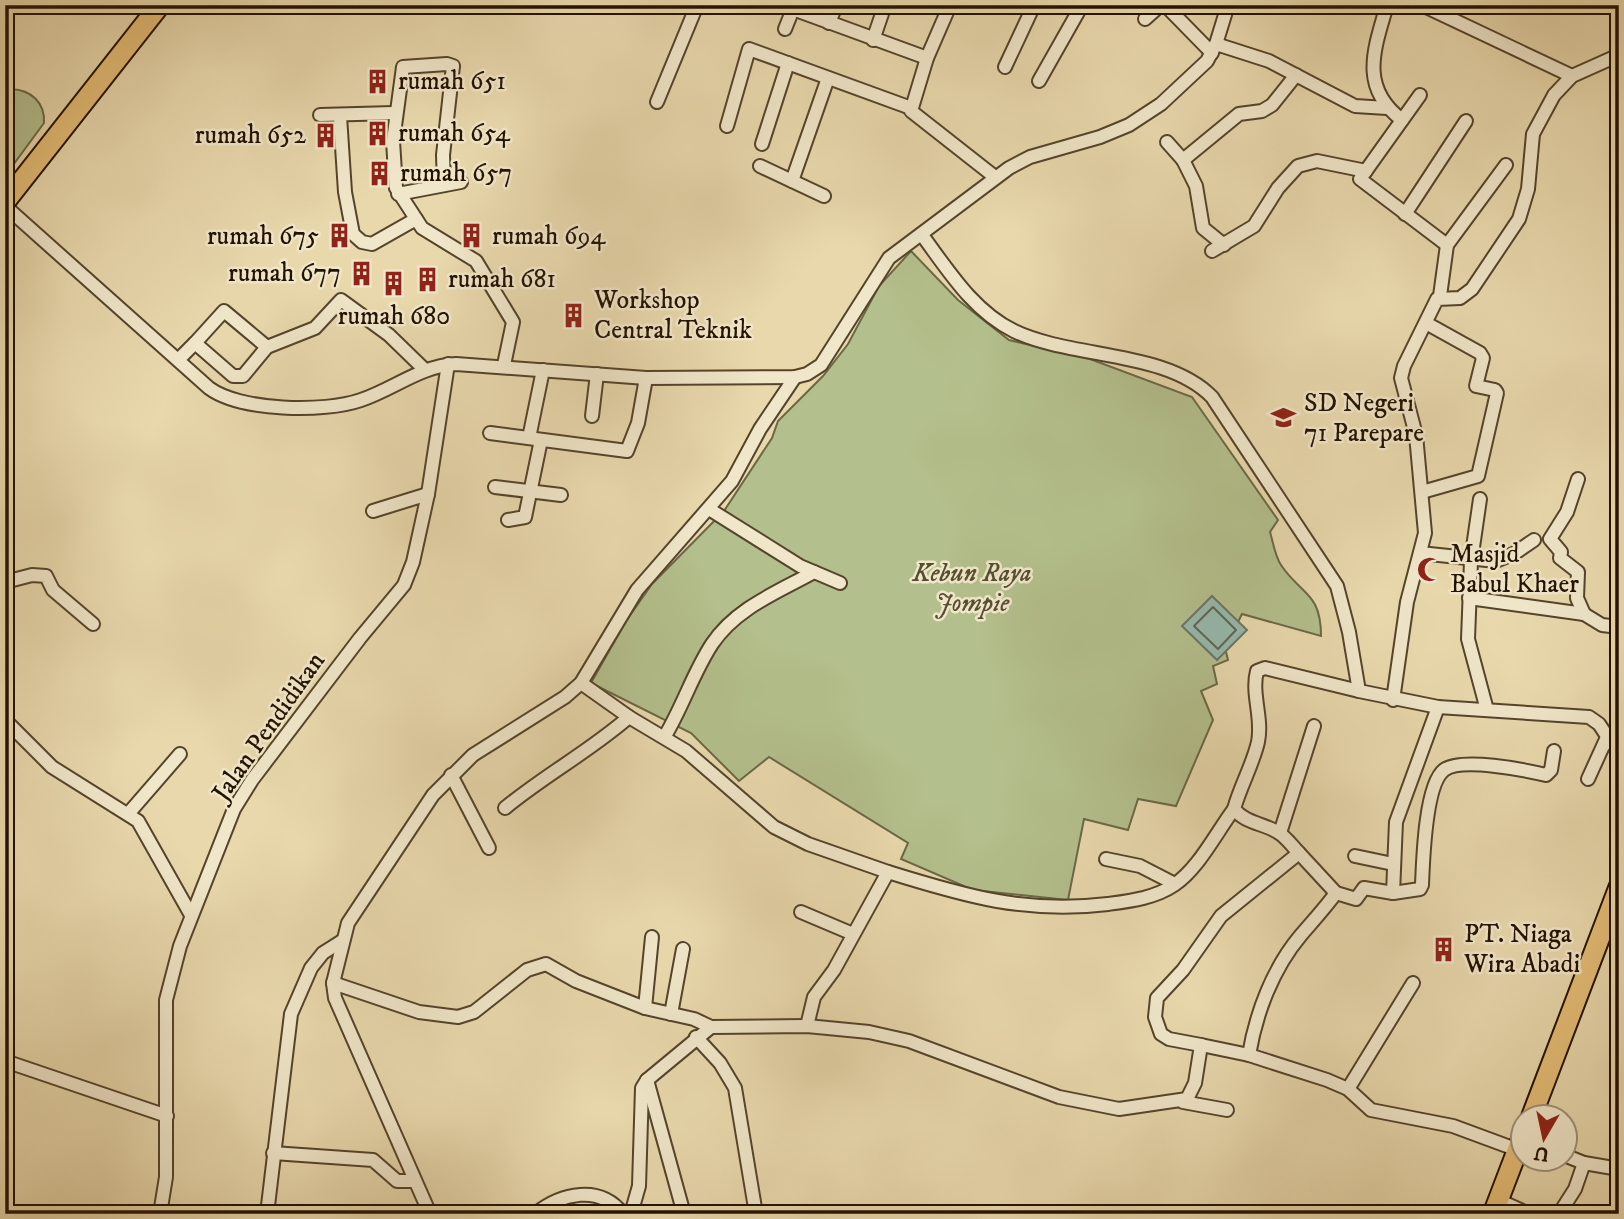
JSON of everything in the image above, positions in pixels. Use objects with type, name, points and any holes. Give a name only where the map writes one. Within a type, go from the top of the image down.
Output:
[{"type":"highway","points":[[5,204],[160,5]]},
{"type":"highway","points":[[1536,1104],[1619,887]]},
{"type":"highway","points":[[1495,1207],[1508,1174]]},
{"type":"street","points":[[657,102],[696,5]]},
{"type":"street","points":[[829,23],[836,5]]},
{"type":"street","points":[[873,40],[886,5]]},
{"type":"street","points":[[911,108],[927,58],[950,5]]},
{"type":"street","points":[[1005,67],[1034,5]]},
{"type":"street","points":[[1039,81],[1082,5]]},
{"type":"street","points":[[1145,19],[1155,10],[1156,5]]},
{"type":"street","points":[[1165,5],[1214,49],[1258,57],[1356,106],[1387,108]]},
{"type":"street","points":[[5,204],[219,395],[264,405],[324,407],[360,401],[425,370],[448,364],[504,365],[646,378],[795,377],[807,374],[821,365],[889,258],[995,177],[1030,157],[1100,137],[1129,125],[1187,82],[1214,49],[1227,5]]},
{"type":"street","points":[[1387,5],[1372,70],[1387,108],[1402,120]]},
{"type":"street","points":[[1422,5],[1572,76]]},
{"type":"street","points":[[785,29],[794,7],[873,40],[927,58]]},
{"type":"street","points":[[727,126],[749,49],[911,108],[995,177]]},
{"type":"street","points":[[1440,296],[1460,298],[1469,292],[1513,229],[1526,201],[1534,131],[1554,95],[1572,76],[1619,55]]},
{"type":"street","points":[[762,144],[788,63]]},
{"type":"street","points":[[444,185],[443,155],[452,65],[401,68],[394,113],[393,175],[398,194],[426,231],[474,259],[498,294],[513,322],[504,365]]},
{"type":"street","points":[[1182,160],[1239,114],[1262,111],[1272,105],[1296,75]]},
{"type":"street","points":[[792,181],[828,78]]},
{"type":"street","points":[[1420,95],[1361,181],[1447,245]]},
{"type":"street","points":[[320,115],[394,113]]},
{"type":"street","points":[[341,116],[345,192],[353,234],[360,241],[372,244],[416,219]]},
{"type":"street","points":[[1405,214],[1466,121]]},
{"type":"street","points":[[1167,142],[1182,160],[1196,186],[1203,228],[1224,245]]},
{"type":"street","points":[[1212,251],[1254,226],[1278,188],[1298,166],[1317,161],[1366,171]]},
{"type":"street","points":[[1393,699],[1407,601],[1425,533],[1416,435],[1401,378],[1440,296],[1447,245],[1506,165]]},
{"type":"street","points":[[760,166],[824,196]]},
{"type":"street","points":[[398,194],[461,182]]},
{"type":"street","points":[[922,235],[970,298],[1015,331],[1167,371],[1194,383],[1212,397],[1337,586],[1349,632],[1359,691]]},
{"type":"street","points":[[195,343],[237,377],[246,375],[267,347],[315,328],[341,300],[389,335],[425,370]]},
{"type":"street","points":[[178,360],[224,311],[267,347]]},
{"type":"street","points":[[1422,492],[1478,476],[1497,393],[1495,390],[1476,386],[1483,358],[1480,353],[1426,323]]},
{"type":"street","name":"Jalan Pendidikan","points":[[160,1214],[166,1177],[166,1000],[191,915],[234,809],[252,780],[360,638],[404,585],[413,562],[428,494],[448,364]]},
{"type":"street","points":[[508,520],[525,517],[531,491],[543,370]]},
{"type":"street","points":[[592,416],[597,374]]},
{"type":"street","points":[[430,1214],[337,1007],[334,983],[342,941],[364,895],[450,775],[473,755],[565,697],[581,683],[637,590],[732,481],[760,429],[795,377]]},
{"type":"street","points":[[490,433],[627,451],[638,424],[646,378]]},
{"type":"street","points":[[1578,479],[1567,512],[1550,538],[1561,552],[1560,558],[1578,572],[1577,598],[1584,614]]},
{"type":"street","points":[[495,487],[561,495]]},
{"type":"street","points":[[373,511],[428,494]]},
{"type":"street","points":[[1480,499],[1471,561],[1468,639],[1487,710]]},
{"type":"street","points":[[709,509],[757,541],[840,583]]},
{"type":"street","points":[[1420,553],[1471,561],[1502,560],[1534,540]]},
{"type":"street","points":[[665,736],[701,663],[724,629],[769,595],[814,572]]},
{"type":"street","points":[[5,582],[32,575],[46,576],[54,590],[93,624]]},
{"type":"street","points":[[1469,597],[1584,614],[1602,625],[1619,627]]},
{"type":"street","points":[[581,683],[629,717],[665,736],[774,827],[808,844],[967,897],[1035,908],[1066,908],[1135,900],[1175,884],[1189,871],[1234,809],[1258,743],[1259,717],[1255,685],[1260,668],[1438,707],[1589,716],[1608,735],[1619,754]]},
{"type":"street","points":[[1393,893],[1396,822],[1438,707]]},
{"type":"street","points":[[505,808],[551,771],[593,747],[629,717]]},
{"type":"street","points":[[5,720],[52,766],[128,814],[145,830],[191,915]]},
{"type":"street","points":[[1280,833],[1306,761],[1314,726]]},
{"type":"street","points":[[1588,779],[1608,735]]},
{"type":"street","points":[[1234,809],[1264,828],[1280,833],[1336,893],[1356,900],[1364,888],[1393,893],[1420,888],[1434,787],[1444,770],[1451,766],[1482,765],[1546,775],[1551,769],[1555,751]]},
{"type":"street","points":[[128,814],[180,754]]},
{"type":"street","points":[[450,775],[489,848]]},
{"type":"street","points":[[1299,853],[1221,916],[1183,970],[1157,999],[1154,1017],[1161,1034],[1169,1039],[1250,1055],[1348,1089],[1371,1110],[1508,1141]]},
{"type":"street","points":[[1354,856],[1393,864]]},
{"type":"street","points":[[1106,859],[1140,866],[1175,884]]},
{"type":"street","points":[[807,1026],[811,1003],[834,970],[888,872]]},
{"type":"street","points":[[1250,1055],[1258,1011],[1286,958],[1301,935],[1317,920],[1336,893]]},
{"type":"street","points":[[1610,910],[1619,928]]},
{"type":"street","points":[[801,912],[853,934]]},
{"type":"street","points":[[645,1008],[652,937]]},
{"type":"street","points":[[267,1214],[291,1014],[311,968],[323,953],[342,941]]},
{"type":"street","points":[[671,1014],[683,949]]},
{"type":"street","points":[[334,983],[419,1012],[458,1017],[474,1012],[527,970],[546,964],[576,981],[645,1008],[711,1027],[807,1026],[869,1032],[909,1041],[1021,1084],[1109,1110],[1183,1102],[1227,1110]]},
{"type":"street","points":[[1348,1089],[1413,984]]},
{"type":"street","points":[[631,1214],[639,1186],[640,1096],[647,1080],[711,1027]]},
{"type":"street","points":[[696,1037],[720,1063],[735,1088],[756,1214]]},
{"type":"street","points":[[1183,1102],[1192,1093],[1201,1045]]},
{"type":"street","points":[[5,1061],[167,1116]]},
{"type":"street","points":[[647,1080],[684,1214]]},
{"type":"street","points":[[273,1153],[373,1160],[393,1179],[413,1181]]},
{"type":"street","points":[[1578,1161],[1619,1169]]},
{"type":"street","points":[[1559,1214],[1576,1189],[1584,1163]]},
{"type":"street","points":[[535,1214],[554,1202],[584,1194],[602,1198],[622,1214]]},
{"type":"street","points":[[1495,1207],[1529,1214]]},
{"type":"green space","points":[[11,89],[25,92],[35,98],[42,109],[44,123],[5,176],[5,94]]},
{"type":"green space","name":"Kebun Raya Jompie","points":[[911,251],[958,300],[1009,340],[1090,359],[1192,397],[1278,520],[1270,532],[1277,557],[1288,575],[1314,602],[1318,611],[1321,636],[1242,614],[1225,648],[1228,660],[1213,666],[1217,684],[1201,691],[1213,720],[1176,806],[1138,799],[1128,830],[1084,819],[1068,900],[973,890],[901,859],[908,843],[769,757],[739,781],[691,733],[591,683],[626,621],[652,584],[724,511],[772,438],[778,421],[823,376],[848,344],[879,286]]},
{"type":"water","points":[[1212,596],[1247,630],[1217,660],[1182,626]]},
{"type":"waterway","points":[[574,1201],[574,1214]]},
{"type":"place","name":"rumah 651","points":[[378,81]]},
{"type":"place","name":"rumah 654","points":[[378,133]]},
{"type":"place","name":"rumah 652","points":[[326,135]]},
{"type":"place","name":"rumah 657","points":[[380,173]]},
{"type":"place","name":"rumah 675","points":[[339,236]]},
{"type":"place","name":"rumah 694","points":[[472,236]]},
{"type":"place","name":"rumah 677","points":[[361,273]]},
{"type":"place","name":"rumah 681","points":[[428,279]]},
{"type":"place","name":"rumah 680","points":[[394,284]]},
{"type":"place","name":"Workshop Central Teknik","points":[[574,315]]},
{"type":"place","name":"SD Negeri 71 Parepare","points":[[1284,418]]},
{"type":"place","name":"Masjid Babul Khaer","points":[[1430,569]]},
{"type":"place","name":"PT. Niaga Wira Abadi","points":[[1444,949]]}]
